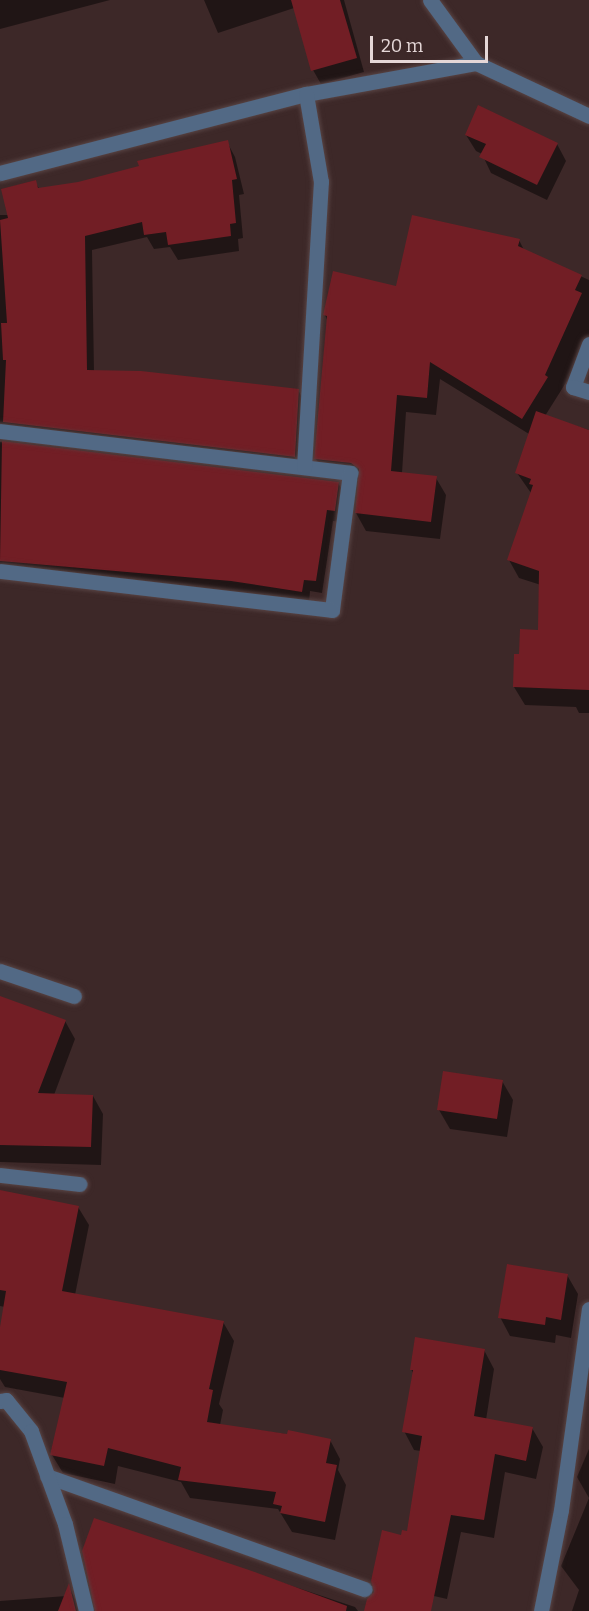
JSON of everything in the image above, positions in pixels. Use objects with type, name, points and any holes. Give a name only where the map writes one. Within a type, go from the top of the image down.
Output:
[{"type":"street","points":[[430,0],[476,63],[589,116]]},
{"type":"street","points":[[0,173],[306,94],[476,63]]},
{"type":"street","points":[[304,467],[321,182],[306,94]]},
{"type":"street","points":[[589,344],[573,387],[589,392]]},
{"type":"street","points":[[0,431],[351,473],[332,610],[0,571]]},
{"type":"street","points":[[0,971],[74,996]]},
{"type":"street","points":[[0,1175],[79,1184]]},
{"type":"street","points":[[541,1611],[561,1510],[589,1308]]},
{"type":"street","points":[[0,1401],[6,1400],[31,1431],[65,1524],[86,1611]]},
{"type":"street","points":[[47,1476],[365,1589]]},
{"type":"building","points":[[291,0],[340,0],[357,58],[311,71]]},
{"type":"building","points":[[478,105],[558,143],[537,185],[479,157],[486,144],[465,135]]},
{"type":"building","points":[[228,140],[237,179],[232,180],[236,223],[230,224],[231,236],[168,245],[166,232],[144,235],[142,222],[85,236],[87,370],[141,371],[299,389],[295,457],[3,422],[6,360],[3,360],[1,323],[7,323],[0,220],[8,218],[1,189],[36,180],[38,188],[78,182],[139,166],[137,161]]},
{"type":"building","points":[[412,215],[520,239],[518,246],[582,275],[575,290],[582,293],[545,375],[548,377],[522,419],[430,362],[427,398],[397,395],[391,471],[437,476],[431,522],[355,513],[359,469],[351,463],[314,459],[327,316],[323,315],[333,271],[396,286]]},
{"type":"building","points":[[536,411],[589,430],[589,690],[513,687],[514,654],[519,654],[520,629],[538,630],[539,571],[507,560],[533,485],[529,484],[531,479],[515,473]]},
{"type":"building","points":[[2,441],[339,482],[335,511],[327,510],[316,581],[304,580],[302,592],[231,581],[0,561]]},
{"type":"building","points":[[0,996],[66,1020],[38,1093],[93,1095],[91,1147],[0,1145]]},
{"type":"building","points":[[443,1071],[503,1080],[497,1119],[437,1110]]},
{"type":"building","points":[[0,1190],[79,1206],[62,1291],[224,1321],[209,1389],[213,1390],[207,1422],[287,1434],[288,1430],[331,1439],[326,1463],[337,1465],[325,1522],[280,1513],[282,1506],[273,1504],[276,1492],[178,1480],[181,1467],[108,1448],[104,1466],[50,1455],[67,1382],[0,1370],[0,1327],[6,1291],[0,1290]]},
{"type":"building","points":[[507,1264],[568,1274],[561,1320],[546,1317],[545,1325],[498,1318]]},
{"type":"building","points":[[415,1337],[485,1349],[474,1416],[533,1427],[526,1461],[495,1454],[484,1520],[451,1515],[431,1611],[364,1611],[367,1599],[374,1592],[371,1581],[382,1530],[401,1535],[402,1530],[407,1531],[422,1436],[402,1432],[413,1370],[410,1370]]},
{"type":"building","points":[[94,1518],[249,1570],[347,1606],[346,1611],[95,1611],[82,1551]]},
{"type":"building","points":[[69,1583],[76,1611],[58,1611]]}]
